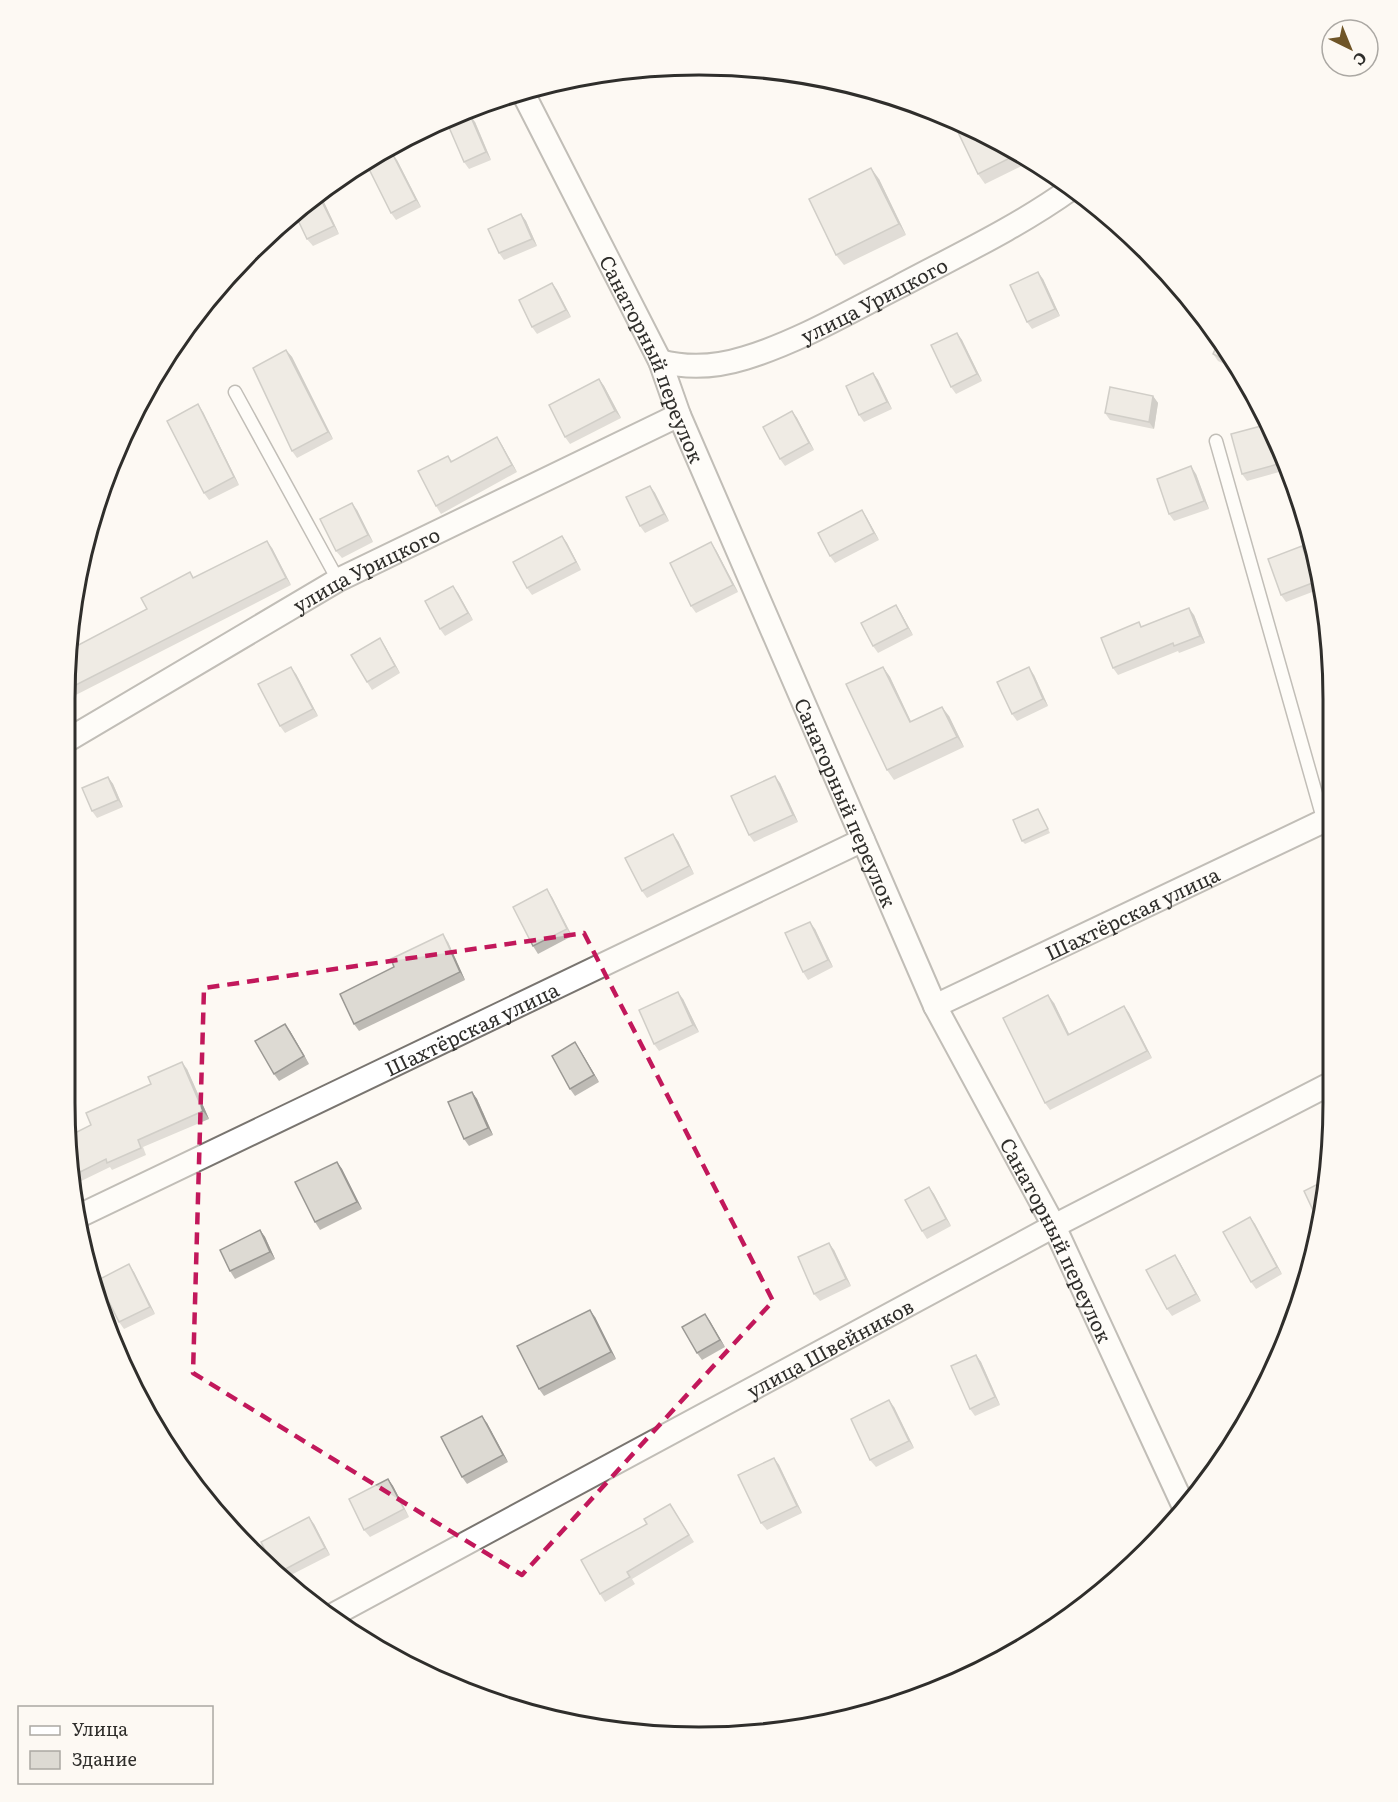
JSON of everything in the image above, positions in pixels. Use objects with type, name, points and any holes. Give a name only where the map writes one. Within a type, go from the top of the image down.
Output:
[{"type":"street","name":"Санаторный переулок","points":[[526,99],[660,361],[679,415],[935,1006],[1054,1226],[1180,1499]]},
{"type":"street","name":"улица Урицкого","points":[[660,361],[682,367],[706,366],[745,358],[787,342],[966,251],[1051,204],[1065,194]]},
{"type":"street","name":"улица Урицкого","points":[[75,736],[338,580],[679,415]]},
{"type":"street","name":"Шахтёрская улица","points":[[935,1006],[1323,822]]},
{"type":"street","name":"Шахтёрская улица","points":[[85,1214],[863,840]]},
{"type":"street","name":"улица Швейников","points":[[338,1612],[1054,1226],[1323,1088]]},
{"type":"lane","points":[[235,392],[338,580]]},
{"type":"lane","points":[[1216,441],[1323,811]]},
{"type":"highlighted area","points":[[584,933],[773,1301],[522,1575],[193,1373],[204,988]]},
{"type":"building","points":[[471,118],[486,152],[464,162],[449,127]]},
{"type":"building","points":[[957,131],[1010,158],[978,174]]},
{"type":"building","points":[[393,156],[416,200],[391,213],[369,170]]},
{"type":"building","points":[[871,168],[899,224],[836,255],[809,199]]},
{"type":"building","points":[[322,202],[334,226],[307,239],[298,221]]},
{"type":"building","points":[[521,214],[532,239],[499,253],[488,229]]},
{"type":"building","points":[[1038,272],[1055,309],[1027,322],[1010,285]]},
{"type":"building","points":[[552,283],[566,310],[532,327],[519,300]]},
{"type":"building","points":[[957,333],[977,374],[951,387],[931,345]]},
{"type":"building","points":[[1216,349],[1222,358],[1213,354]]},
{"type":"building","points":[[286,350],[328,432],[292,451],[253,368]]},
{"type":"building","points":[[873,373],[887,402],[859,415],[846,386]]},
{"type":"building","points":[[599,379],[615,411],[565,437],[549,405]]},
{"type":"building","points":[[1110,387],[1153,396],[1149,422],[1105,413]]},
{"type":"building","points":[[198,404],[234,477],[204,493],[167,421]]},
{"type":"building","points":[[792,411],[809,443],[780,459],[763,427]]},
{"type":"building","points":[[1260,426],[1278,464],[1242,474],[1231,434]]},
{"type":"building","points":[[497,437],[512,465],[436,506],[418,471],[448,456],[451,462]]},
{"type":"building","points":[[1191,466],[1204,501],[1169,514],[1157,479]]},
{"type":"building","points":[[650,486],[664,514],[640,526],[626,497]]},
{"type":"building","points":[[352,503],[368,535],[336,551],[320,519]]},
{"type":"building","points":[[862,510],[874,533],[830,556],[818,533]]},
{"type":"building","points":[[562,536],[576,562],[527,588],[513,562]]},
{"type":"building","points":[[267,541],[286,578],[75,685],[77,646],[147,609],[141,598],[190,572],[193,578]]},
{"type":"building","points":[[711,542],[733,585],[691,606],[670,563]]},
{"type":"building","points":[[1302,546],[1312,583],[1281,595],[1268,559]]},
{"type":"building","points":[[453,586],[468,613],[440,629],[425,601]]},
{"type":"building","points":[[896,605],[908,628],[873,646],[861,623]]},
{"type":"building","points":[[1189,608],[1200,636],[1174,646],[1173,643],[1113,668],[1101,638],[1139,622],[1141,627]]},
{"type":"building","points":[[380,638],[395,666],[367,682],[351,655]]},
{"type":"building","points":[[291,667],[313,709],[280,726],[258,684]]},
{"type":"building","points":[[883,667],[910,722],[942,707],[957,737],[887,770],[846,684]]},
{"type":"building","points":[[1029,667],[1043,699],[1012,714],[997,682]]},
{"type":"building","points":[[775,776],[793,815],[749,835],[731,796]]},
{"type":"building","points":[[108,777],[118,800],[92,811],[82,788]]},
{"type":"building","points":[[1038,809],[1048,829],[1022,841],[1013,820]]},
{"type":"building","points":[[673,834],[689,866],[642,891],[625,858]]},
{"type":"building","points":[[547,889],[567,929],[533,946],[513,907]]},
{"type":"building","points":[[810,922],[828,960],[803,972],[785,933]]},
{"type":"building","points":[[443,934],[460,972],[354,1024],[340,994],[394,967],[391,959]]},
{"type":"building","points":[[678,992],[693,1025],[654,1044],[639,1010]]},
{"type":"building","points":[[1048,995],[1068,1035],[1124,1006],[1147,1051],[1045,1103],[1003,1018]]},
{"type":"building","points":[[285,1024],[304,1056],[274,1074],[255,1041]]},
{"type":"building","points":[[575,1042],[594,1075],[570,1089],[552,1056]]},
{"type":"building","points":[[182,1062],[203,1111],[138,1140],[141,1148],[107,1163],[106,1159],[79,1173],[76,1133],[91,1125],[86,1113],[151,1084],[148,1077]]},
{"type":"building","points":[[472,1092],[488,1128],[464,1139],[448,1102]]},
{"type":"building","points":[[337,1162],[357,1202],[315,1222],[295,1182]]},
{"type":"building","points":[[1318,1184],[1313,1211],[1304,1191]]},
{"type":"building","points":[[929,1187],[946,1219],[922,1231],[905,1200]]},
{"type":"building","points":[[1250,1217],[1277,1267],[1251,1282],[1223,1232]]},
{"type":"building","points":[[260,1230],[270,1252],[230,1271],[220,1250]]},
{"type":"building","points":[[829,1243],[846,1279],[814,1294],[798,1257]]},
{"type":"building","points":[[1175,1255],[1196,1294],[1167,1309],[1146,1270]]},
{"type":"building","points":[[129,1264],[150,1307],[119,1322],[100,1279]]},
{"type":"building","points":[[590,1310],[611,1352],[539,1389],[517,1346]]},
{"type":"building","points":[[705,1314],[720,1340],[697,1353],[682,1327]]},
{"type":"building","points":[[976,1355],[995,1397],[970,1409],[951,1366]]},
{"type":"building","points":[[889,1400],[909,1441],[870,1460],[851,1419]]},
{"type":"building","points":[[482,1416],[503,1455],[462,1477],[441,1437]]},
{"type":"building","points":[[774,1458],[797,1506],[761,1523],[738,1475]]},
{"type":"building","points":[[388,1479],[404,1509],[364,1530],[349,1499]]},
{"type":"building","points":[[670,1504],[689,1535],[627,1572],[630,1577],[600,1594],[581,1560],[647,1524],[644,1519]]},
{"type":"building","points":[[309,1517],[325,1548],[285,1569],[266,1551],[261,1542]]}]
